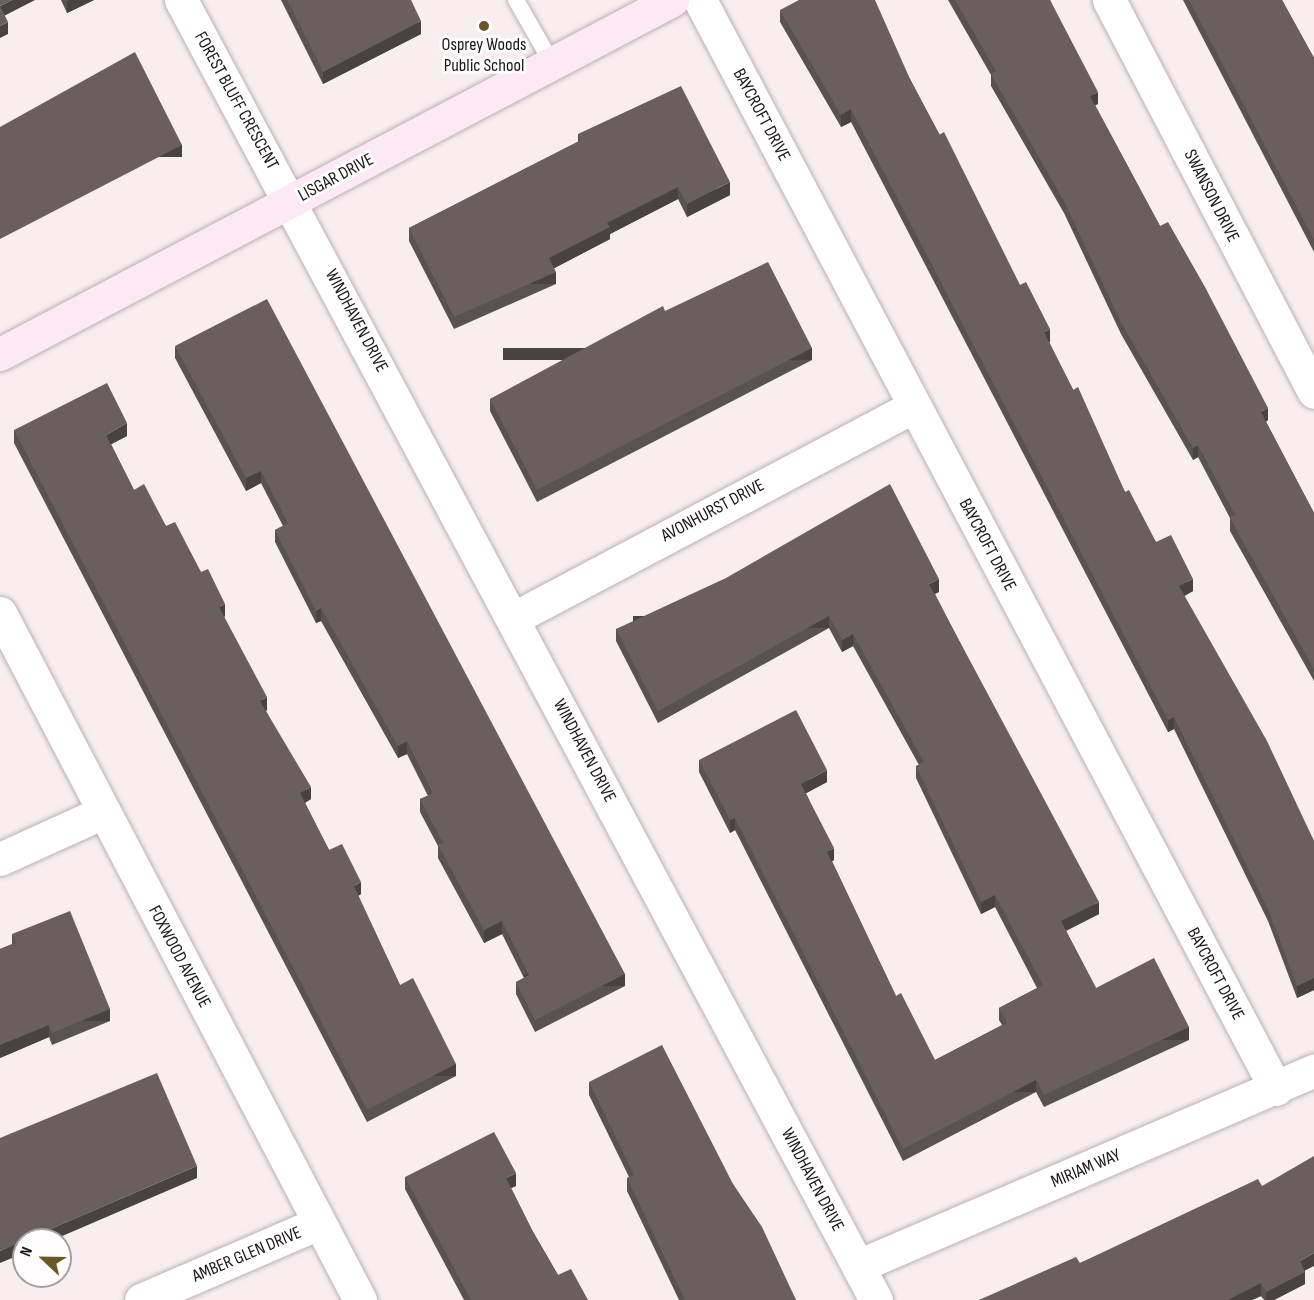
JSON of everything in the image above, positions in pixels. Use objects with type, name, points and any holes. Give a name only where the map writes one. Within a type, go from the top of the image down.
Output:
[{"type":"street","name":"FOREST BLUFF CRESCENT","points":[[182,0],[291,202]]},
{"type":"street","name":"LISGAR DRIVE","points":[[0,354],[672,0]]},
{"type":"street","name":"BAYCROFT DRIVE","points":[[700,0],[1276,1089]]},
{"type":"street","name":"SWANSON DRIVE","points":[[1109,0],[1314,392]]},
{"type":"street","name":"WINDHAVEN DRIVE","points":[[291,202],[876,1300]]},
{"type":"street","name":"AVONHURST DRIVE","points":[[514,618],[914,406]]},
{"type":"street","name":"FOXWOOD AVENUE","points":[[0,613],[360,1300]]},
{"type":"street","points":[[0,859],[103,812]]},
{"type":"street","name":"MIRIAM WAY","points":[[858,1266],[1314,1071]]},
{"type":"street","name":"AMBER GLEN DRIVE","points":[[141,1300],[320,1223]]},
{"type":"lane","points":[[516,0],[552,63]]},
{"type":"building","points":[[0,0],[12,0],[0,6]]},
{"type":"building","points":[[287,0],[411,0],[421,21],[323,72]]},
{"type":"building","points":[[799,0],[875,0],[910,79],[939,135],[944,132],[1020,285],[1026,282],[1050,329],[1044,332],[1073,390],[1078,387],[1125,492],[1129,490],[1156,542],[1171,535],[1193,579],[1179,586],[1267,741],[1314,841],[1314,978],[1297,986],[1268,909],[1174,717],[1168,720],[851,109],[841,115],[780,10]]},
{"type":"building","points":[[955,0],[1050,0],[1098,92],[1090,96],[1160,226],[1168,222],[1205,287],[1268,408],[1261,412],[1314,513],[1314,669],[1230,518],[1235,515],[1198,445],[1193,448],[1121,322],[1064,201],[991,74],[996,71]]},
{"type":"building","points":[[1189,0],[1282,0],[1314,58],[1314,240]]},
{"type":"building","points":[[0,6],[8,22],[0,26]]},
{"type":"building","points":[[135,52],[182,145],[0,239],[0,127]]},
{"type":"building","points":[[681,86],[730,182],[687,204],[678,187],[607,223],[610,227],[549,258],[556,272],[454,317],[409,228],[581,140],[578,134]]},
{"type":"building","points":[[768,262],[812,348],[537,490],[490,399],[663,306],[665,311]]},
{"type":"building","points":[[267,299],[625,974],[535,1020],[516,982],[529,975],[502,921],[484,930],[438,845],[443,843],[420,799],[433,793],[407,741],[398,746],[321,608],[316,611],[275,530],[288,523],[261,471],[246,478],[175,346]]},
{"type":"building","points":[[107,383],[127,423],[106,435],[134,490],[144,484],[166,526],[175,522],[201,572],[208,569],[225,604],[219,607],[267,697],[260,701],[311,787],[300,793],[329,850],[342,844],[361,882],[354,886],[400,985],[413,978],[456,1064],[367,1110],[14,430]]},
{"type":"building","points":[[890,484],[939,579],[929,584],[1099,902],[1061,921],[1096,988],[1154,958],[1189,1027],[1044,1095],[1036,1080],[903,1149],[735,818],[730,820],[699,760],[796,710],[827,770],[801,784],[834,848],[827,852],[896,996],[901,993],[935,1060],[1007,1023],[999,1008],[1043,985],[995,895],[981,902],[916,766],[924,762],[853,634],[842,640],[829,616],[658,711],[616,629],[726,578]]},
{"type":"building","points":[[70,911],[110,1009],[52,1033],[49,1025],[0,1045],[0,949],[16,943],[12,934]]},
{"type":"building","points":[[662,1045],[733,1184],[762,1227],[796,1300],[685,1300],[627,1178],[634,1175],[589,1082]]},
{"type":"building","points":[[157,1073],[197,1166],[53,1228],[12,1228],[12,1246],[0,1251],[0,1138]]},
{"type":"building","points":[[494,1132],[516,1173],[506,1178],[532,1230],[558,1275],[571,1269],[588,1300],[471,1300],[405,1177]]},
{"type":"building","points":[[1314,1156],[1314,1253],[1300,1261],[1305,1272],[1266,1292],[1261,1283],[1228,1300],[979,1300],[1076,1257],[1080,1263],[1258,1179],[1262,1186]]},
{"type":"place","name":"Osprey Woods Public School","points":[[484,26]]}]
